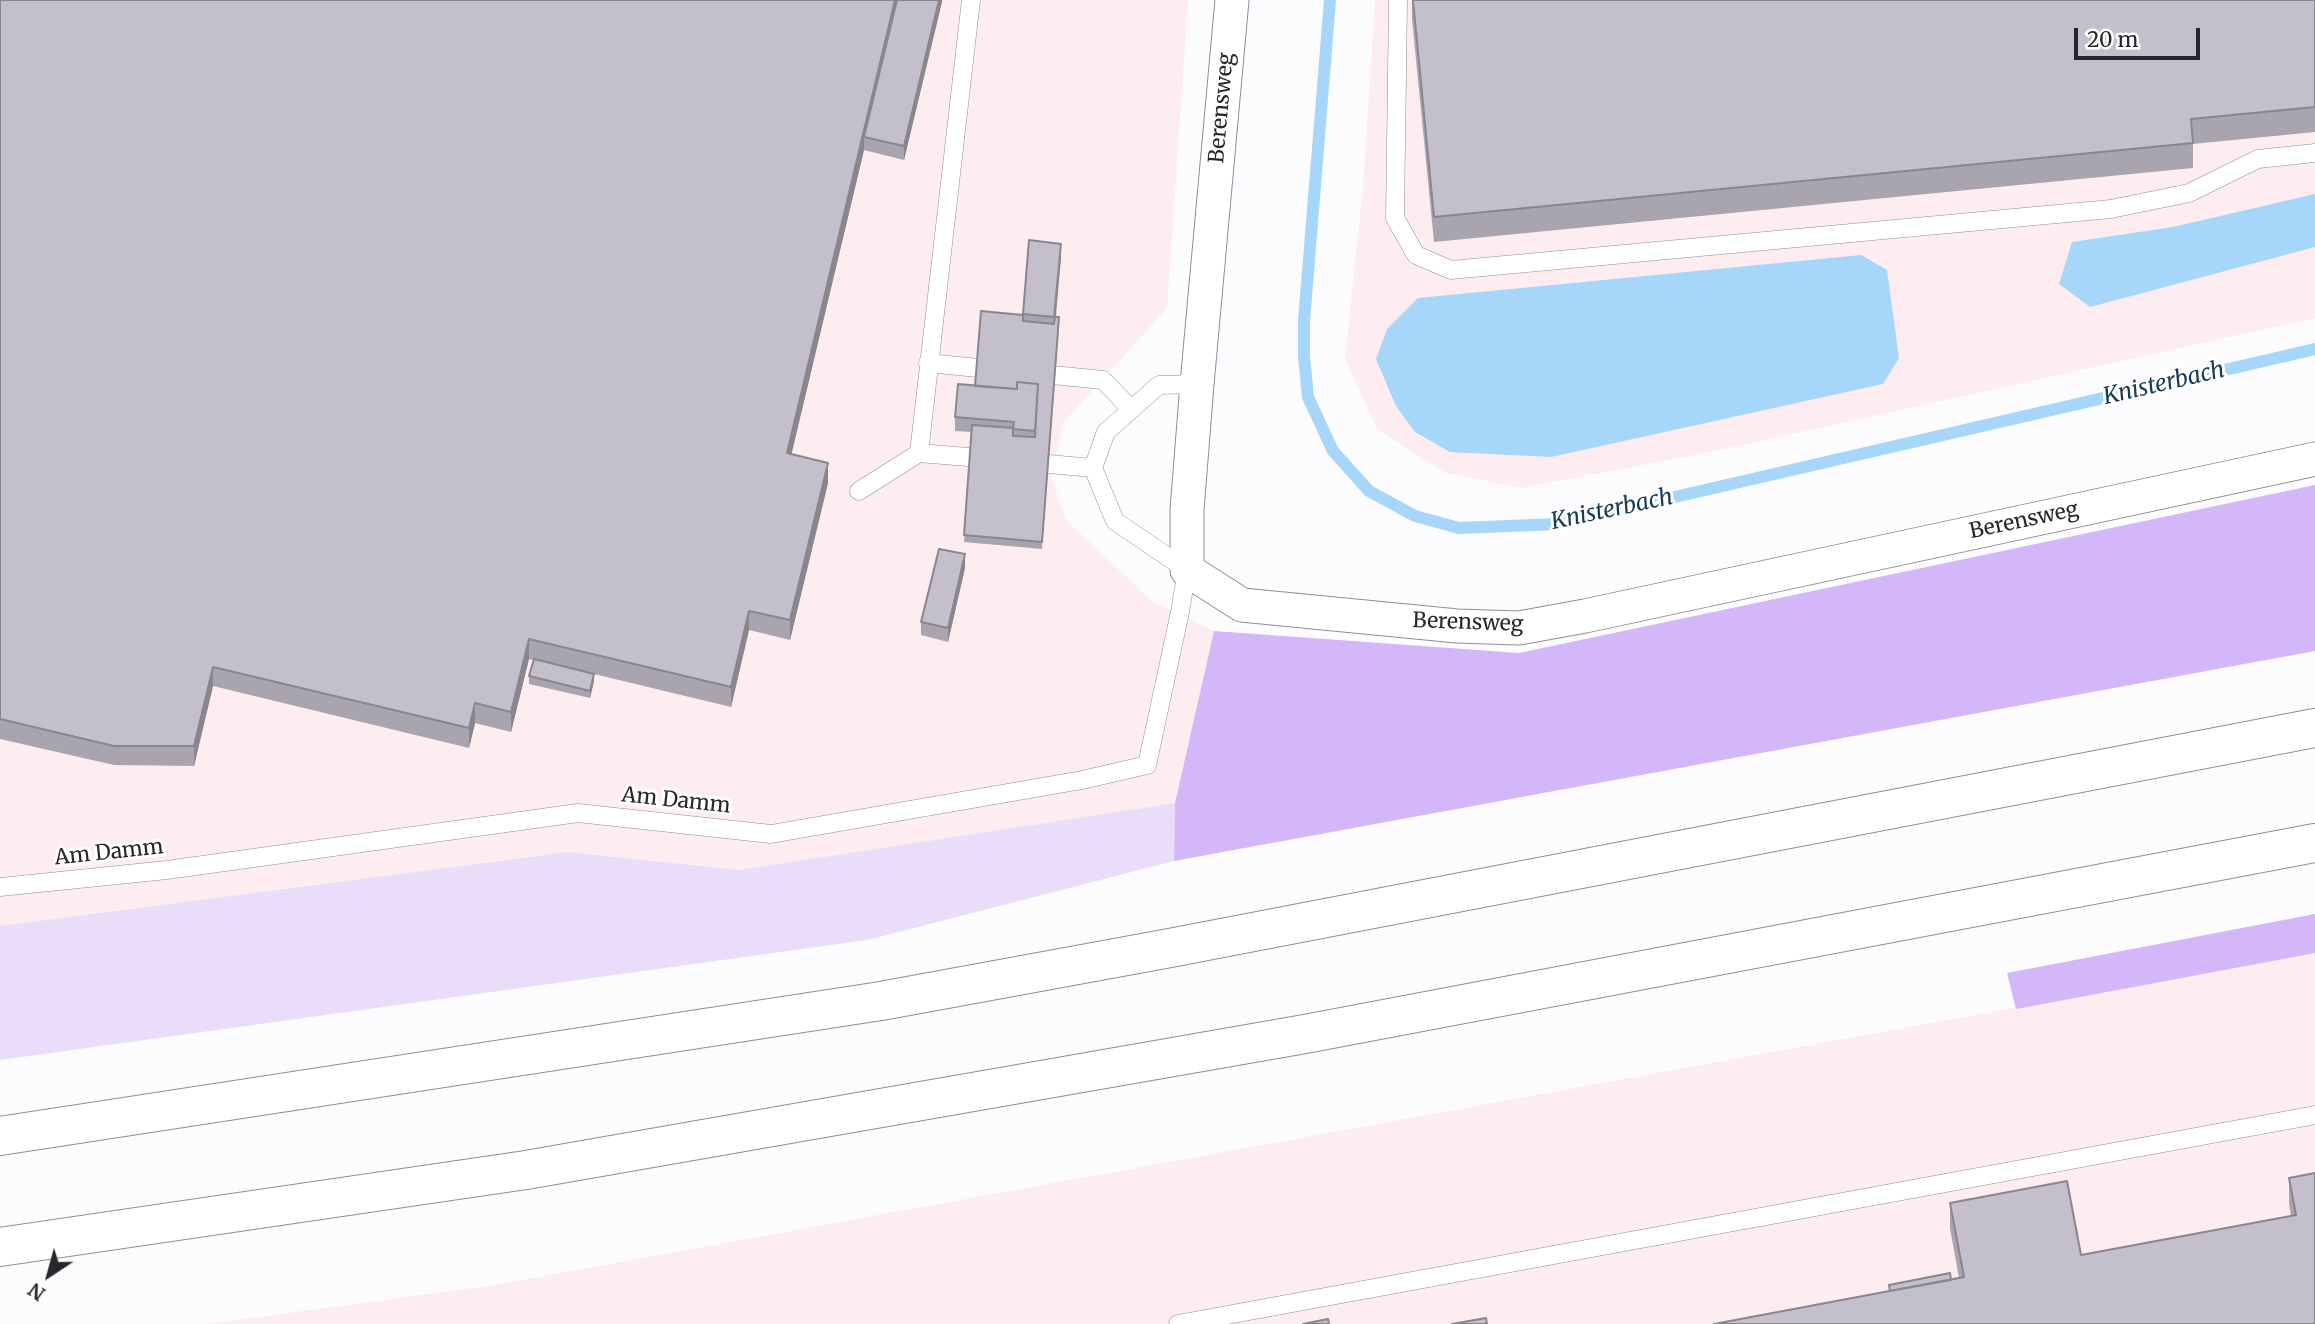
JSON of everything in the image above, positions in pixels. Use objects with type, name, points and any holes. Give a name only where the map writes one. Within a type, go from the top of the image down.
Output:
[{"type":"highway","points":[[0,1136],[881,1001],[1156,951],[2315,728]]},
{"type":"highway","points":[[0,1247],[526,1170],[1291,1036],[2315,843]]},
{"type":"street","name":"Berensweg","points":[[1232,0],[1187,510],[1187,570],[1242,605],[1457,626],[1519,628],[2315,459]]},
{"type":"lane","points":[[919,453],[971,0]]},
{"type":"lane","points":[[1398,0],[1395,218],[1416,255],[1451,271],[2111,209],[2189,193],[2258,159],[2315,153]]},
{"type":"lane","points":[[928,363],[1103,380],[1131,410]]},
{"type":"lane","points":[[1187,570],[1115,522],[1093,468],[1106,432],[1159,386],[1197,384]]},
{"type":"lane","points":[[859,491],[919,453],[1093,468]]},
{"type":"lane","name":"Am Damm","points":[[0,887],[167,870],[578,813],[771,834],[1083,780],[1147,765],[1187,570]]},
{"type":"lane","points":[[1178,1324],[2315,1115]]},
{"type":"shaded area","points":[[0,0],[1188,0],[1167,308],[1063,423],[1051,477],[1066,520],[1153,602],[1214,631],[1175,803],[739,870],[568,852],[0,926]]},
{"type":"shaded area","points":[[1375,0],[2315,0],[2315,318],[1710,452],[1521,488],[1444,472],[1377,429],[1345,358],[1363,188]]},
{"type":"shaded area","points":[[2315,485],[2315,651],[1174,861],[1175,803],[1214,631],[1519,653]]},
{"type":"shaded area","points":[[1175,803],[1174,861],[867,940],[0,1060],[0,926],[568,852],[739,870]]},
{"type":"shaded area","points":[[2315,914],[2315,953],[2016,1009],[2007,973]]},
{"type":"shaded area","points":[[2315,953],[2315,1324],[208,1324],[495,1285]]},
{"type":"water","points":[[2315,194],[2315,247],[2090,307],[2059,284],[2072,242],[2173,227]]},
{"type":"water","points":[[1861,255],[1887,270],[1899,358],[1883,384],[1551,457],[1450,452],[1415,432],[1396,406],[1376,359],[1387,329],[1418,298]]},
{"type":"building","points":[[0,0],[895,0],[787,453],[828,463],[790,620],[749,611],[731,687],[529,639],[511,712],[475,703],[469,728],[213,667],[194,746],[114,746],[0,719]]},
{"type":"building","points":[[897,0],[939,0],[904,146],[864,137]]},
{"type":"building","points":[[1413,0],[2315,0],[2315,107],[2191,119],[2193,143],[1434,217]]},
{"type":"building","points":[[1029,240],[1061,244],[1054,317],[1023,314]]},
{"type":"building","points":[[981,311],[1023,315],[1023,321],[1054,324],[1055,317],[1059,317],[1042,542],[964,535],[972,425],[1013,428],[1013,436],[1035,437],[1038,384],[1017,382],[1017,389],[975,386]]},
{"type":"building","points":[[1017,382],[1038,384],[1035,431],[1013,429],[1014,422],[955,417],[958,384],[1017,389]]},
{"type":"building","points":[[939,549],[965,554],[948,628],[921,622]]},
{"type":"building","points":[[534,659],[594,674],[590,691],[529,676]]},
{"type":"building","points":[[2315,1173],[2315,1324],[1714,1324],[1964,1277],[1950,1203],[2067,1181],[2081,1255],[2296,1215],[2289,1178]]},
{"type":"building","points":[[1950,1273],[1951,1280],[1890,1291],[1889,1285]]},
{"type":"building","points":[[1486,1318],[1487,1324],[1452,1324]]},
{"type":"building","points":[[1328,1319],[1329,1324],[1303,1324]]},
{"type":"waterway","name":"Knisterbach","points":[[1330,0],[1304,321],[1308,397],[1333,451],[1369,491],[1415,516],[1459,528],[1558,524],[2315,349]]}]
